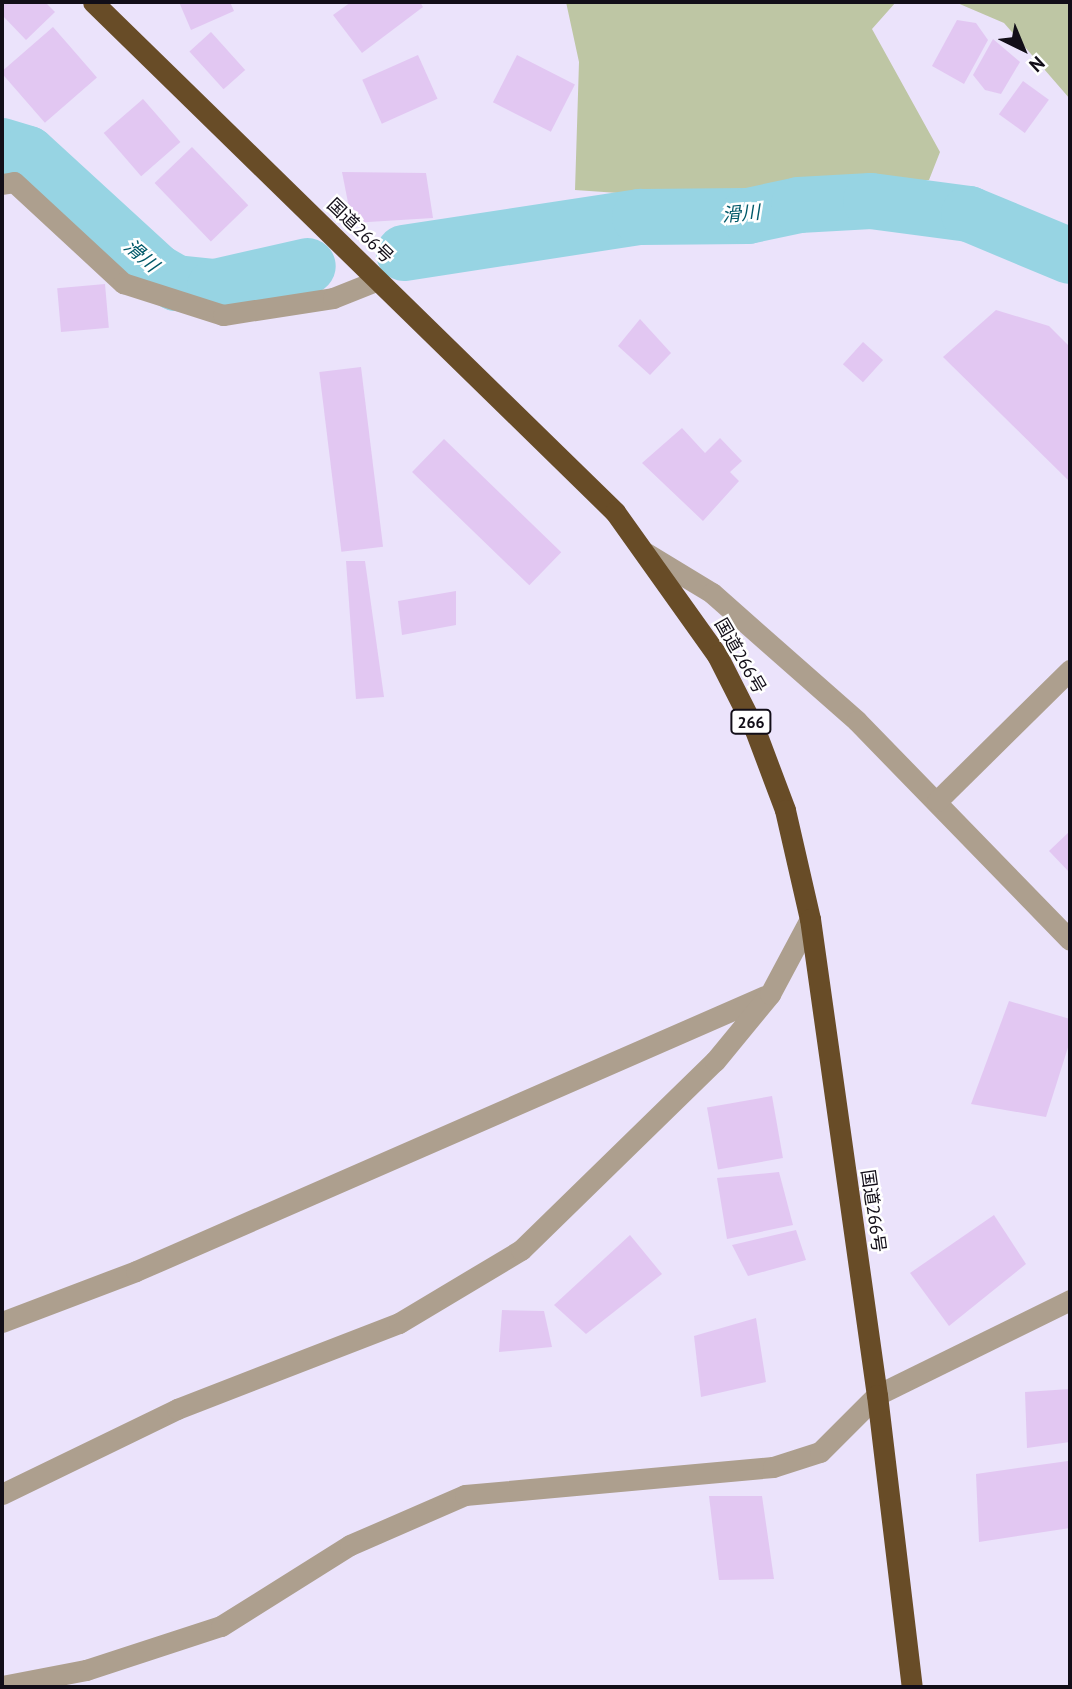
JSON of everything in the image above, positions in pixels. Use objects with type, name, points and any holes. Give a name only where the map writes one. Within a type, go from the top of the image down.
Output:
[{"type":"highway","name":"国道266号","points":[[93,2],[615,512],[717,655],[755,730],[785,810],[810,919],[877,1395],[912,1687]]},
{"type":"street","points":[[2,184],[14,183],[123,283],[223,315],[333,298],[379,280]]},
{"type":"street","points":[[646,553],[712,593],[857,721],[937,800],[1070,940]]},
{"type":"street","points":[[937,800],[1070,670]]},
{"type":"street","points":[[2,1494],[177,1409],[399,1324],[520,1250],[706,1070],[770,994],[810,919]]},
{"type":"street","points":[[2,1322],[136,1271],[770,994]]},
{"type":"street","points":[[2,1686],[86,1670],[220,1626],[350,1545],[465,1495],[773,1467],[820,1452],[877,1395],[1070,1300]]},
{"type":"green space","points":[[566,2],[896,2],[872,29],[940,152],[929,180],[647,195],[575,190],[579,62]]},
{"type":"green space","points":[[955,2],[1070,2],[1070,99],[1004,23]]},
{"type":"building","points":[[2,2],[45,2],[55,12],[26,40],[2,15]]},
{"type":"building","points":[[179,2],[230,2],[234,11],[191,30]]},
{"type":"building","points":[[351,2],[420,2],[423,7],[362,53],[333,15]]},
{"type":"building","points":[[957,20],[976,23],[988,40],[964,84],[932,66]]},
{"type":"building","points":[[53,27],[97,78],[45,123],[2,71]]},
{"type":"building","points":[[211,32],[245,70],[224,89],[189,51]]},
{"type":"building","points":[[993,39],[1020,62],[1001,94],[985,90],[973,75]]},
{"type":"building","points":[[418,55],[438,99],[382,124],[362,80]]},
{"type":"building","points":[[517,55],[575,85],[551,132],[493,102]]},
{"type":"building","points":[[1023,81],[1049,100],[1025,133],[999,114]]},
{"type":"building","points":[[143,99],[180,142],[141,176],[104,133]]},
{"type":"building","points":[[192,147],[248,205],[211,241],[155,183]]},
{"type":"building","points":[[342,172],[426,173],[433,218],[352,223]]},
{"type":"building","points":[[105,284],[109,328],[61,332],[57,288]]},
{"type":"building","points":[[996,310],[1049,326],[1070,347],[1070,482],[943,357]]},
{"type":"building","points":[[640,319],[671,353],[650,375],[618,346]]},
{"type":"building","points":[[863,342],[883,360],[863,382],[843,364]]},
{"type":"building","points":[[361,367],[383,547],[341,552],[319,372]]},
{"type":"building","points":[[682,428],[705,453],[720,438],[742,461],[730,472],[739,481],[703,521],[642,463]]},
{"type":"building","points":[[444,439],[561,552],[529,585],[412,472]]},
{"type":"building","points":[[346,561],[365,561],[384,697],[356,699]]},
{"type":"building","points":[[456,591],[456,625],[402,635],[398,601]]},
{"type":"building","points":[[1070,831],[1070,873],[1049,851]]},
{"type":"building","points":[[1009,1001],[1070,1019],[1070,1041],[1046,1117],[971,1104]]},
{"type":"building","points":[[772,1096],[783,1158],[718,1170],[707,1107]]},
{"type":"building","points":[[779,1172],[793,1225],[727,1239],[717,1178]]},
{"type":"building","points":[[994,1215],[1026,1264],[949,1326],[910,1273]]},
{"type":"building","points":[[796,1230],[806,1260],[748,1276],[732,1245]]},
{"type":"building","points":[[630,1235],[662,1274],[586,1334],[554,1305]]},
{"type":"building","points":[[502,1310],[544,1311],[552,1347],[499,1352]]},
{"type":"building","points":[[756,1318],[766,1382],[701,1397],[694,1336]]},
{"type":"building","points":[[1070,1389],[1070,1442],[1027,1448],[1025,1392]]},
{"type":"building","points":[[1068,1461],[1070,1528],[979,1542],[976,1474]]},
{"type":"building","points":[[709,1496],[762,1496],[774,1579],[719,1580]]},
{"type":"waterway","name":"滑川","points":[[2,146],[28,154],[157,272],[176,283],[215,287],[308,266]]},
{"type":"waterway","name":"滑川","points":[[404,253],[640,217],[748,216],[799,205],[871,201],[969,214],[1070,256]]}]
